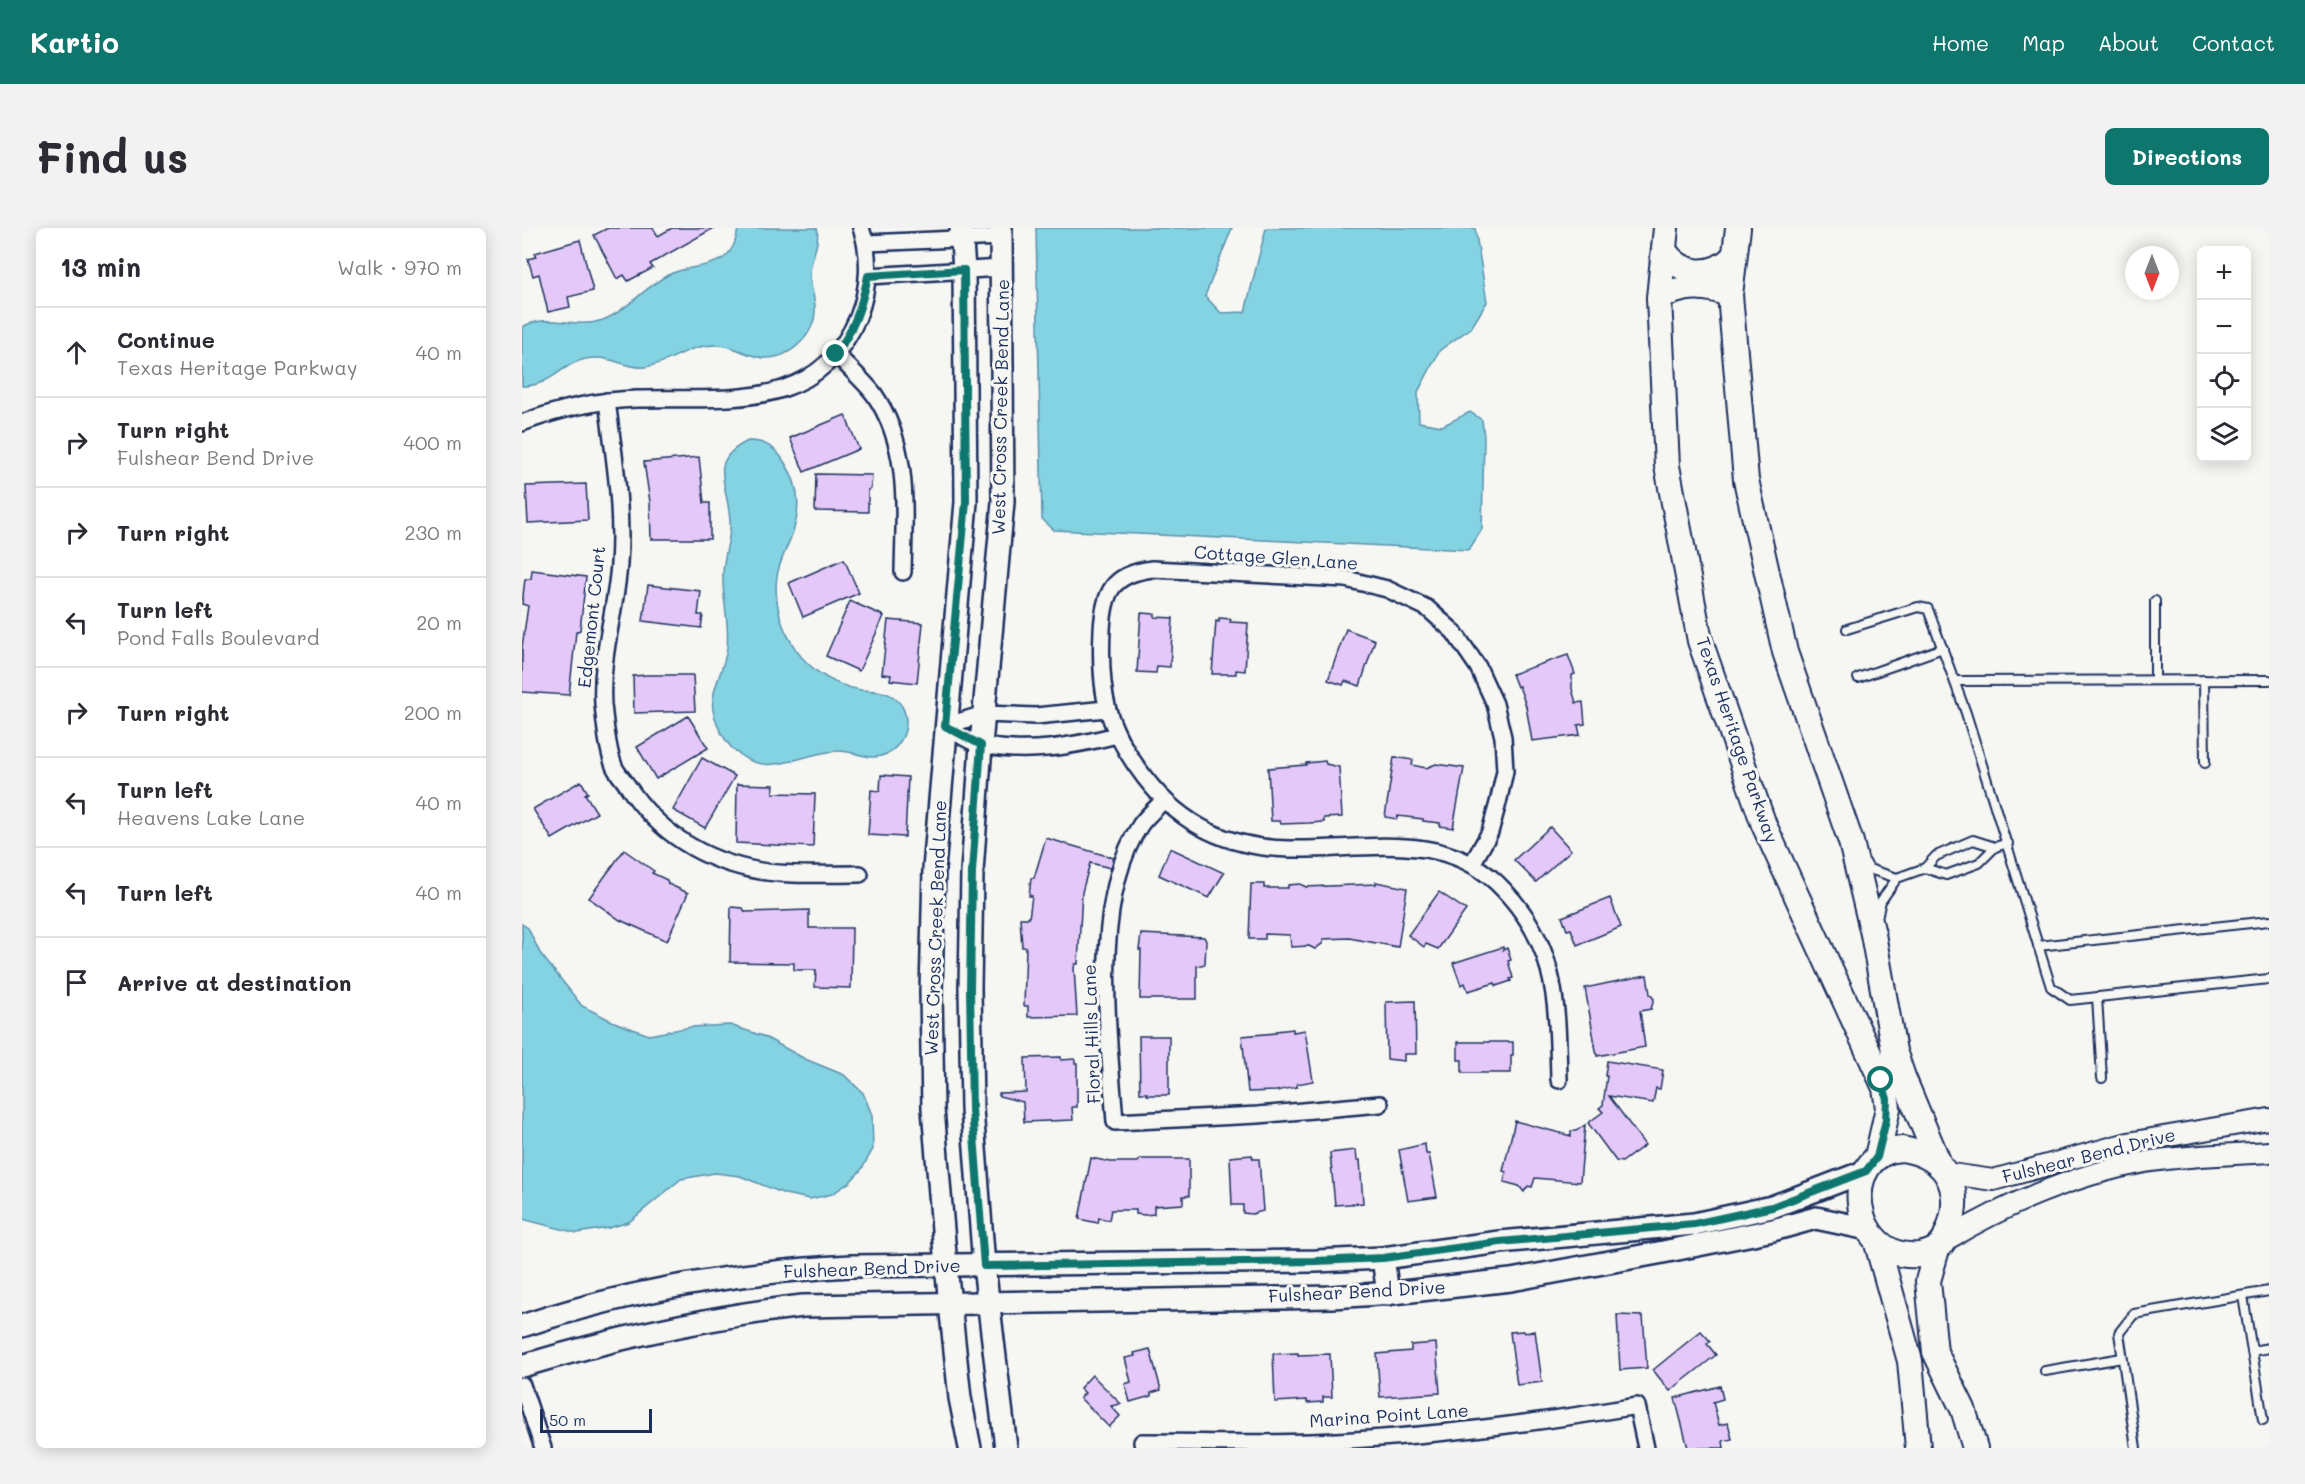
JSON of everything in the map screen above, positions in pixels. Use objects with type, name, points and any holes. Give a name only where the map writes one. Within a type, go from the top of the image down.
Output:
[{"type":"main road","points":[[1738,228],[1730,296],[1749,491],[1785,652],[1851,842],[1873,934],[1894,1051],[1902,1077],[1943,1169],[1952,1184],[1955,1197],[1952,1220],[1940,1245],[1928,1281],[1935,1352],[1963,1409],[1975,1448]]},
{"type":"main road","name":"West Cross Creek Bend Lane","points":[[1001,232],[1003,502],[972,872],[970,988],[972,1109],[984,1266],[1006,1448]]},
{"type":"main road","name":"West Cross Creek Bend Lane","points":[[961,233],[964,270],[966,502],[934,869],[931,992],[933,1109],[946,1266],[960,1398],[970,1448]]},
{"type":"main road","points":[[1665,239],[1680,267],[1696,272],[1721,267],[1734,256]]},
{"type":"main road","name":"Texas Heritage Parkway","points":[[1665,239],[1659,298],[1667,466],[1700,641],[1764,825],[1885,1088],[1888,1108],[1871,1164]]},
{"type":"main road","points":[[1659,298],[1678,289],[1697,286],[1720,290],[1730,296]]},
{"type":"main road","points":[[1918,1448],[1910,1360],[1872,1234],[1861,1211],[1859,1194],[1871,1164],[1890,1150],[1902,1149],[1925,1156],[1943,1169]]},
{"type":"main road","name":"Fulshear Bend Drive","points":[[522,1326],[606,1301],[678,1285],[726,1277],[830,1267],[1316,1261],[1383,1258],[1500,1242],[1694,1224],[1772,1207],[1871,1164]]},
{"type":"main road","name":"Fulshear Bend Drive","points":[[522,1366],[635,1334],[767,1310],[840,1304],[1332,1297],[1388,1294],[1522,1278],[1773,1230],[1816,1218],[1872,1234]]},
{"type":"main road","points":[[1872,1234],[1893,1252],[1902,1254],[1923,1254],[1940,1245]]},
{"type":"main road","points":[[1383,1258],[1388,1294]]},
{"type":"street","points":[[522,423],[577,405],[607,401],[727,399],[759,396],[787,388],[811,375],[836,354],[855,325],[868,276],[864,235],[1001,232]]},
{"type":"street","points":[[868,276],[1002,268]]},
{"type":"street","points":[[836,354],[873,394],[892,430],[902,462],[903,572]]},
{"type":"street","name":"Edgemont Court","points":[[607,401],[620,511],[619,565],[604,667],[603,702],[614,766],[635,798],[659,825],[693,849],[727,863],[762,871],[860,874]]},
{"type":"street","name":"Cottage Glen Lane","points":[[1106,709],[1101,657],[1103,612],[1109,592],[1120,578],[1133,572],[1152,569],[1346,579],[1387,589],[1427,608],[1454,632],[1478,667],[1495,704],[1503,736],[1505,771],[1490,832],[1472,864]]},
{"type":"street","points":[[945,726],[984,714],[1036,716],[1106,709],[1117,735],[1136,766],[1163,801],[1188,820],[1213,834],[1251,846],[1289,849],[1409,846],[1442,851],[1472,864],[1497,883],[1519,907],[1540,940],[1552,976],[1557,1020],[1559,1080]]},
{"type":"street","points":[[945,726],[981,745],[1041,748],[1074,746],[1117,735]]},
{"type":"street","name":"Floral Hills Lane","points":[[1163,801],[1141,824],[1128,850],[1115,884],[1109,922],[1107,1005],[1115,1122],[1258,1115],[1380,1104]]},
{"type":"street","name":"Fulshear Bend Drive","points":[[1943,1169],[1981,1180],[1993,1180],[2128,1143],[2269,1119]]},
{"type":"street","name":"Fulshear Bend Drive","points":[[1940,1245],[2014,1202],[2073,1179],[2145,1162],[2269,1152]]},
{"type":"street","points":[[522,1385],[543,1448]]},
{"type":"street","name":"Marina Point Lane","points":[[1143,1445],[1310,1442],[1411,1436],[1526,1424],[1637,1406],[1646,1448]]},
{"type":"lane","points":[[2155,601],[2155,680]]},
{"type":"lane","points":[[1847,629],[1918,607],[1928,609],[1955,681],[2008,843],[2051,987],[2070,1000],[2269,979]]},
{"type":"lane","points":[[1858,678],[1943,648]]},
{"type":"lane","points":[[2204,680],[2205,763]]},
{"type":"lane","points":[[1955,681],[2269,680]]},
{"type":"lane","points":[[1873,934],[1881,901],[1897,878],[1925,868],[1936,856],[1973,840],[1995,847]]},
{"type":"lane","points":[[1851,842],[1869,869],[1897,878]]},
{"type":"lane","points":[[1925,868],[1946,875],[1979,863],[1995,847],[2008,843]]},
{"type":"lane","points":[[2038,946],[2269,921]]},
{"type":"lane","points":[[2097,997],[2102,1078]]},
{"type":"lane","points":[[2136,1448],[2119,1333],[2134,1314],[2269,1292]]},
{"type":"lane","points":[[2243,1296],[2263,1420]]},
{"type":"lane","points":[[2252,1351],[2269,1348]]},
{"type":"lane","points":[[2045,1371],[2122,1358]]},
{"type":"water","points":[[738,228],[817,228],[817,240],[810,272],[815,304],[814,318],[807,335],[793,349],[775,357],[766,358],[730,347],[707,345],[645,367],[602,358],[585,359],[542,382],[522,386],[522,327],[543,321],[593,323],[603,320],[620,311],[668,275],[719,261],[725,257],[734,244]]},
{"type":"water","points":[[1036,228],[1232,228],[1205,296],[1221,313],[1245,312],[1266,228],[1475,228],[1487,302],[1471,328],[1440,350],[1418,392],[1419,422],[1442,426],[1470,412],[1482,420],[1484,437],[1482,529],[1469,550],[1054,530],[1042,519]]},
{"type":"water","points":[[748,441],[770,446],[778,453],[790,472],[796,490],[797,509],[794,528],[779,566],[776,584],[778,608],[785,631],[802,657],[828,679],[861,690],[885,693],[899,702],[904,710],[906,727],[899,744],[884,755],[872,757],[839,751],[825,752],[771,765],[758,763],[744,758],[731,747],[717,725],[713,702],[724,663],[728,629],[723,574],[730,521],[723,466],[736,448]]},
{"type":"water","points":[[522,924],[528,928],[540,953],[582,1006],[614,1022],[649,1035],[691,1027],[730,1025],[763,1036],[805,1059],[844,1075],[863,1093],[872,1115],[873,1149],[861,1170],[850,1182],[832,1194],[810,1199],[785,1194],[740,1176],[715,1173],[681,1179],[629,1222],[577,1233],[522,1219]]},
{"type":"building","points":[[608,228],[653,228],[658,236],[672,228],[714,228],[650,264],[653,268],[628,281],[624,275],[617,279],[594,235]]},
{"type":"building","points":[[580,240],[593,291],[568,297],[570,307],[548,312],[539,274],[533,276],[528,259],[536,257],[535,253]]},
{"type":"building","points":[[845,415],[859,449],[804,472],[790,438]]},
{"type":"building","points":[[699,457],[704,503],[710,503],[710,539],[651,539],[650,502],[644,462]]},
{"type":"building","points":[[816,474],[872,475],[871,488],[868,490],[868,512],[815,511]]},
{"type":"building","points":[[586,484],[588,520],[528,523],[526,486]]},
{"type":"building","points":[[844,559],[859,593],[803,617],[789,583]]},
{"type":"building","points":[[532,570],[586,577],[580,630],[576,632],[569,695],[522,692],[522,647],[528,606],[522,604],[525,579],[531,579]]},
{"type":"building","points":[[648,585],[701,591],[698,615],[703,615],[701,628],[643,621]]},
{"type":"building","points":[[850,601],[884,616],[859,671],[826,656]]},
{"type":"building","points":[[1141,613],[1173,618],[1170,667],[1157,666],[1156,673],[1137,672]]},
{"type":"building","points":[[1219,618],[1231,619],[1230,622],[1248,623],[1245,671],[1236,670],[1236,674],[1212,674],[1216,621],[1219,622]]},
{"type":"building","points":[[888,620],[923,623],[917,683],[890,680],[891,675],[882,674]]},
{"type":"building","points":[[1346,629],[1375,640],[1360,686],[1345,681],[1343,685],[1328,680]]},
{"type":"building","points":[[1568,655],[1575,674],[1572,675],[1572,689],[1576,703],[1583,702],[1585,724],[1578,725],[1580,735],[1532,741],[1526,706],[1512,674]]},
{"type":"building","points":[[693,675],[695,711],[634,713],[633,676]]},
{"type":"building","points":[[688,716],[708,748],[656,779],[637,747]]},
{"type":"building","points":[[1394,757],[1413,760],[1412,765],[1426,768],[1436,764],[1464,768],[1453,828],[1440,826],[1440,823],[1423,821],[1423,819],[1385,817]]},
{"type":"building","points":[[702,758],[735,776],[705,828],[673,810]]},
{"type":"building","points":[[1325,761],[1326,764],[1339,767],[1342,817],[1324,818],[1324,822],[1309,823],[1281,824],[1280,821],[1271,821],[1268,768]]},
{"type":"building","points":[[881,775],[908,777],[905,837],[868,835],[871,790],[880,791]]},
{"type":"building","points":[[581,781],[588,793],[585,794],[597,813],[552,839],[533,809]]},
{"type":"building","points":[[737,784],[774,785],[773,793],[815,794],[813,847],[736,843]]},
{"type":"building","points":[[1550,827],[1571,850],[1536,882],[1514,860]]},
{"type":"building","points":[[1046,838],[1114,858],[1111,868],[1090,863],[1082,892],[1078,964],[1075,964],[1074,968],[1077,1016],[1028,1017],[1028,1006],[1024,1006],[1026,947],[1022,947],[1020,918],[1029,918],[1032,896],[1029,896],[1031,878],[1034,878]]},
{"type":"building","points":[[1170,848],[1224,873],[1209,898],[1159,875]]},
{"type":"building","points":[[624,850],[654,871],[652,873],[667,880],[668,884],[688,893],[667,941],[620,920],[589,898]]},
{"type":"building","points":[[1376,882],[1407,888],[1398,947],[1349,938],[1323,939],[1323,943],[1315,949],[1309,946],[1291,947],[1290,935],[1265,934],[1265,939],[1249,939],[1251,884],[1264,884],[1264,888],[1288,888],[1288,885],[1300,884],[1306,887],[1376,884]]},
{"type":"building","points":[[1439,892],[1466,910],[1438,949],[1426,944],[1424,947],[1408,935]]},
{"type":"building","points":[[1610,898],[1621,927],[1577,945],[1571,929],[1567,930],[1562,917]]},
{"type":"building","points":[[731,907],[743,908],[745,912],[809,910],[809,928],[852,928],[851,988],[815,987],[816,970],[794,970],[794,963],[730,962]]},
{"type":"building","points":[[1141,934],[1204,937],[1206,941],[1205,964],[1197,966],[1197,999],[1140,999]]},
{"type":"building","points":[[1503,947],[1503,950],[1507,948],[1511,960],[1508,961],[1513,978],[1510,979],[1511,981],[1468,991],[1465,983],[1461,985],[1453,963]]},
{"type":"building","points":[[1647,975],[1650,994],[1654,999],[1651,1009],[1640,1011],[1645,1047],[1597,1056],[1585,988]]},
{"type":"building","points":[[1415,1001],[1416,1054],[1404,1054],[1404,1061],[1387,1059],[1386,1002]]},
{"type":"building","points":[[1293,1029],[1293,1032],[1305,1030],[1313,1081],[1276,1091],[1248,1092],[1242,1036]]},
{"type":"building","points":[[1139,1036],[1169,1036],[1169,1095],[1140,1093]]},
{"type":"building","points":[[1458,1042],[1513,1042],[1511,1073],[1462,1073],[1462,1060],[1458,1060]]},
{"type":"building","points":[[1061,1057],[1061,1060],[1075,1059],[1077,1063],[1077,1107],[1072,1107],[1073,1120],[1024,1122],[1023,1102],[999,1096],[999,1093],[1026,1092],[1025,1058]]},
{"type":"building","points":[[1607,1061],[1663,1070],[1660,1089],[1656,1088],[1653,1103],[1609,1096],[1645,1145],[1622,1162],[1616,1161],[1588,1123],[1603,1112],[1599,1108],[1603,1105]]},
{"type":"building","points":[[1515,1121],[1571,1136],[1571,1131],[1576,1131],[1585,1125],[1580,1182],[1535,1178],[1532,1187],[1528,1186],[1524,1192],[1519,1186],[1504,1182],[1506,1172],[1503,1171]]},
{"type":"building","points":[[1425,1144],[1437,1197],[1408,1201],[1399,1150]]},
{"type":"building","points":[[1356,1150],[1357,1160],[1360,1160],[1363,1203],[1335,1205],[1330,1153]]},
{"type":"building","points":[[1252,1155],[1253,1159],[1259,1159],[1263,1211],[1252,1214],[1243,1213],[1243,1205],[1232,1205],[1230,1157]]},
{"type":"building","points":[[1091,1158],[1111,1162],[1138,1162],[1140,1159],[1189,1159],[1189,1196],[1183,1196],[1183,1204],[1154,1206],[1154,1214],[1136,1214],[1136,1210],[1111,1210],[1109,1220],[1099,1218],[1098,1223],[1079,1219]]},
{"type":"building","points":[[1617,1315],[1643,1316],[1647,1368],[1620,1370]]},
{"type":"building","points":[[1523,1331],[1524,1333],[1535,1331],[1542,1382],[1517,1385],[1510,1332]]},
{"type":"building","points":[[1701,1331],[1710,1341],[1707,1344],[1716,1355],[1670,1391],[1653,1370]]},
{"type":"building","points":[[1436,1343],[1440,1393],[1380,1397],[1377,1354],[1411,1351],[1411,1345]]},
{"type":"building","points":[[1150,1349],[1161,1390],[1151,1393],[1151,1396],[1130,1402],[1125,1384],[1131,1382],[1125,1358]]},
{"type":"building","points":[[1298,1353],[1298,1355],[1330,1354],[1332,1397],[1323,1397],[1323,1402],[1307,1403],[1307,1400],[1275,1402],[1273,1354]]},
{"type":"building","points":[[1092,1375],[1121,1404],[1111,1406],[1120,1416],[1109,1427],[1080,1398],[1085,1393],[1080,1388]]},
{"type":"building","points":[[1720,1386],[1723,1399],[1713,1402],[1719,1425],[1728,1423],[1732,1439],[1723,1441],[1724,1448],[1688,1448],[1675,1398]]},
{"type":"route","points":[[836,354],[851,333],[861,309],[868,276],[964,270],[966,502],[945,726],[981,745],[972,872],[970,988],[972,1109],[984,1266],[1383,1258],[1500,1242],[1694,1224],[1772,1207],[1866,1171],[1877,1157],[1888,1108],[1885,1088],[1881,1080]]}]
